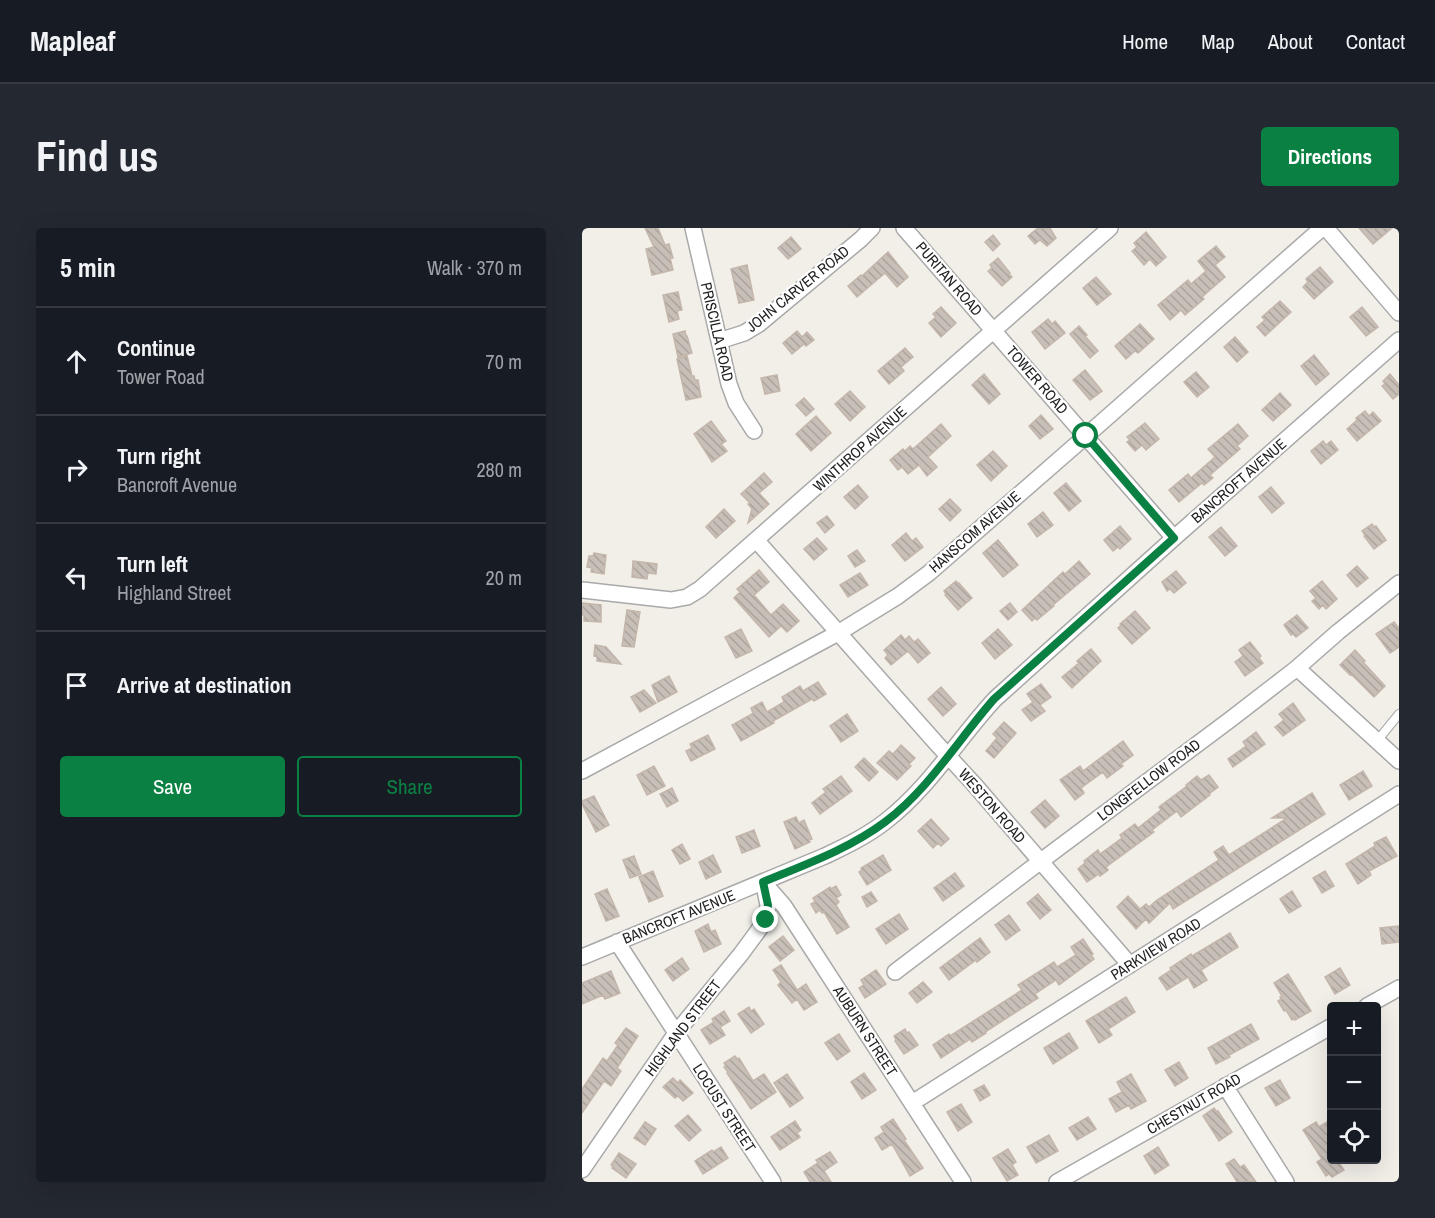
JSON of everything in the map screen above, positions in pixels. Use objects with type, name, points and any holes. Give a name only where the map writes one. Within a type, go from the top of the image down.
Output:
[{"type":"street","name":"PRISCILLA ROAD","points":[[693,228],[729,384],[741,412],[754,431]]},
{"type":"street","name":"JOHN CARVER ROAD","points":[[719,341],[744,333],[759,324],[872,228]]},
{"type":"street","name":"PURITAN ROAD","points":[[904,228],[994,330]]},
{"type":"street","name":"WINTHROP AVENUE","points":[[582,590],[667,600],[682,598],[704,586],[1110,228]]},
{"type":"street","points":[[1324,228],[1399,313]]},
{"type":"street","name":"HANSCOM AVENUE","points":[[582,771],[838,633],[919,581],[1324,228]]},
{"type":"street","name":"TOWER ROAD","points":[[994,330],[1174,538]]},
{"type":"street","name":"BANCROFT AVENUE","points":[[582,957],[825,856],[887,821],[912,798],[994,699],[1399,340]]},
{"type":"street","name":"WESTON ROAD","points":[[757,540],[1130,965]]},
{"type":"street","name":"LONGFELLOW ROAD","points":[[895,972],[1231,719],[1297,668],[1399,583]]},
{"type":"street","points":[[1297,668],[1399,761]]},
{"type":"street","name":"PARKVIEW ROAD","points":[[912,1103],[1399,794]]},
{"type":"street","name":"HIGHLAND STREET","points":[[582,1170],[676,1033],[766,920],[768,905],[763,882]]},
{"type":"street","name":"AUBURN STREET","points":[[763,882],[784,906],[963,1182]]},
{"type":"street","name":"LOCUST STREET","points":[[617,942],[772,1182]]},
{"type":"street","points":[[1373,1002],[1399,988]]},
{"type":"street","name":"CHESTNUT ROAD","points":[[1057,1182],[1327,1029]]},
{"type":"street","points":[[1226,1086],[1286,1182]]},
{"type":"lane","points":[[1377,741],[1399,714]]},
{"type":"building","points":[[645,228],[658,228],[665,245],[669,244],[673,258],[670,258],[673,270],[652,275],[646,249],[654,247]]},
{"type":"building","points":[[1038,228],[1050,228],[1056,238],[1047,246],[1040,240],[1035,244],[1028,236]]},
{"type":"building","points":[[1359,228],[1392,228],[1373,244]]},
{"type":"building","points":[[1146,232],[1166,257],[1156,266],[1150,259],[1144,265],[1132,251],[1137,247],[1134,243]]},
{"type":"building","points":[[993,235],[1000,244],[993,251],[985,242]]},
{"type":"building","points":[[791,237],[801,249],[788,259],[778,248]]},
{"type":"building","points":[[1216,246],[1225,257],[1215,265],[1225,277],[1185,315],[1181,310],[1170,320],[1158,305],[1188,280],[1191,284],[1206,271],[1198,261]]},
{"type":"building","points":[[888,252],[908,277],[897,287],[885,273],[857,297],[848,286]]},
{"type":"building","points":[[998,258],[1012,277],[1002,286],[988,271],[992,268],[990,265]]},
{"type":"building","points":[[747,265],[754,300],[739,303],[731,269]]},
{"type":"building","points":[[1320,267],[1333,282],[1314,299],[1303,287],[1308,282],[1306,279]]},
{"type":"building","points":[[1096,277],[1111,294],[1097,305],[1083,288]]},
{"type":"building","points":[[678,292],[682,310],[677,311],[679,319],[669,322],[663,295]]},
{"type":"building","points":[[1280,301],[1291,312],[1265,336],[1257,327],[1265,320],[1262,317]]},
{"type":"building","points":[[941,307],[956,323],[941,337],[929,323],[936,317],[933,314]]},
{"type":"building","points":[[1362,307],[1378,327],[1366,336],[1350,317]]},
{"type":"building","points":[[1048,319],[1052,324],[1055,321],[1065,333],[1045,349],[1032,332]]},
{"type":"building","points":[[1140,324],[1154,339],[1138,353],[1135,351],[1126,359],[1115,346]]},
{"type":"building","points":[[1079,326],[1098,351],[1090,358],[1070,334]]},
{"type":"building","points":[[685,331],[692,353],[678,357],[673,334]]},
{"type":"building","points":[[797,331],[802,337],[807,332],[814,340],[806,346],[804,344],[792,354],[783,343]]},
{"type":"building","points":[[1235,337],[1248,352],[1237,362],[1224,347]]},
{"type":"building","points":[[905,348],[913,357],[901,367],[904,371],[889,384],[878,371]]},
{"type":"building","points":[[1314,355],[1329,374],[1316,385],[1301,366]]},
{"type":"building","points":[[687,356],[692,376],[698,380],[701,397],[686,400],[677,359]]},
{"type":"building","points":[[1085,370],[1102,391],[1090,400],[1073,380]]},
{"type":"building","points":[[1196,372],[1209,387],[1197,397],[1184,382]]},
{"type":"building","points":[[984,374],[1000,394],[989,404],[972,385]]},
{"type":"building","points":[[1390,374],[1399,385],[1399,394],[1393,399],[1382,386],[1385,384],[1383,381]]},
{"type":"building","points":[[777,375],[780,391],[765,394],[761,378]]},
{"type":"building","points":[[850,391],[865,407],[850,421],[835,404]]},
{"type":"building","points":[[1280,393],[1291,405],[1273,421],[1262,410]]},
{"type":"building","points":[[804,398],[814,409],[806,416],[796,405]]},
{"type":"building","points":[[1365,411],[1369,416],[1373,412],[1381,421],[1357,441],[1347,429]]},
{"type":"building","points":[[1041,415],[1053,429],[1040,439],[1029,426]]},
{"type":"building","points":[[816,416],[831,433],[811,451],[796,434]]},
{"type":"building","points":[[711,421],[726,441],[721,444],[727,451],[712,462],[694,434]]},
{"type":"building","points":[[1145,423],[1159,439],[1146,450],[1142,445],[1135,451],[1127,442],[1130,440],[1127,437]]},
{"type":"building","points":[[941,424],[951,436],[928,457],[937,467],[927,476],[919,465],[908,474],[902,467],[898,470],[890,460],[903,449],[905,451],[910,446],[913,449]]},
{"type":"building","points":[[1238,424],[1248,436],[1237,446],[1240,449],[1210,475],[1213,478],[1204,485],[1202,483],[1179,502],[1169,490],[1188,474],[1191,478],[1215,457],[1208,449]]},
{"type":"building","points":[[1323,441],[1326,445],[1331,441],[1338,450],[1321,464],[1311,451]]},
{"type":"building","points":[[993,451],[1007,466],[991,481],[977,465]]},
{"type":"building","points":[[764,473],[772,482],[759,493],[769,504],[748,523],[752,509],[748,504],[750,503],[741,494]]},
{"type":"building","points":[[1066,483],[1081,501],[1069,511],[1054,493]]},
{"type":"building","points":[[858,485],[868,497],[855,509],[844,497]]},
{"type":"building","points":[[1271,487],[1284,503],[1272,513],[1259,497]]},
{"type":"building","points":[[950,499],[961,510],[950,521],[939,509]]},
{"type":"building","points":[[724,509],[735,521],[716,538],[706,527]]},
{"type":"building","points":[[1043,512],[1053,525],[1037,537],[1028,524]]},
{"type":"building","points":[[827,516],[834,525],[825,533],[817,523]]},
{"type":"building","points":[[1372,524],[1386,540],[1374,549],[1362,531]]},
{"type":"building","points":[[1120,526],[1131,539],[1120,549],[1118,547],[1113,551],[1104,540]]},
{"type":"building","points":[[1221,527],[1237,546],[1225,556],[1209,537]]},
{"type":"building","points":[[906,533],[912,541],[916,538],[923,547],[905,561],[892,545]]},
{"type":"building","points":[[817,538],[827,549],[814,560],[804,549]]},
{"type":"building","points":[[998,540],[1018,565],[1003,577],[983,553]]},
{"type":"building","points":[[857,550],[865,561],[855,567],[848,556]]},
{"type":"building","points":[[594,553],[606,555],[604,574],[591,572],[592,568],[587,567],[589,556],[593,556]]},
{"type":"building","points":[[633,561],[657,564],[656,574],[648,573],[647,579],[632,577]]},
{"type":"building","points":[[1079,561],[1090,574],[1037,620],[1035,618],[1032,621],[1022,610],[1063,572],[1065,574]]},
{"type":"building","points":[[1357,566],[1368,578],[1357,587],[1347,575]]},
{"type":"building","points":[[759,570],[769,582],[754,595],[771,615],[783,604],[799,621],[787,632],[781,626],[769,637],[734,598],[740,592],[737,589]]},
{"type":"building","points":[[1176,571],[1186,583],[1174,593],[1170,589],[1167,591],[1162,582]]},
{"type":"building","points":[[860,573],[868,585],[848,597],[840,585]]},
{"type":"building","points":[[956,581],[972,598],[958,610],[944,591]]},
{"type":"building","points":[[1322,581],[1337,599],[1326,609],[1323,605],[1319,609],[1312,601],[1316,598],[1310,591]]},
{"type":"building","points":[[582,603],[601,605],[601,622],[584,621]]},
{"type":"building","points":[[1010,603],[1017,612],[1008,620],[1000,611]]},
{"type":"building","points":[[627,610],[640,612],[634,647],[622,646]]},
{"type":"building","points":[[1135,611],[1150,628],[1132,644],[1118,628]]},
{"type":"building","points":[[1297,615],[1308,628],[1296,637],[1291,635],[1284,625]]},
{"type":"building","points":[[1394,622],[1399,628],[1399,647],[1390,653],[1376,634]]},
{"type":"building","points":[[741,629],[752,651],[736,658],[725,637]]},
{"type":"building","points":[[998,629],[1012,645],[995,659],[982,643]]},
{"type":"building","points":[[901,635],[905,640],[909,636],[914,642],[918,639],[930,653],[918,663],[908,651],[891,665],[885,658],[888,655],[884,650]]},
{"type":"building","points":[[1250,642],[1261,656],[1259,658],[1263,663],[1245,676],[1235,662],[1243,656],[1239,650]]},
{"type":"building","points":[[595,645],[606,647],[621,664],[597,661],[597,657],[594,656]]},
{"type":"building","points":[[1091,649],[1101,661],[1072,688],[1062,677]]},
{"type":"building","points":[[1355,650],[1385,686],[1374,697],[1340,665]]},
{"type":"building","points":[[669,676],[677,692],[658,702],[652,685]]},
{"type":"building","points":[[818,682],[826,694],[814,701],[812,699],[741,741],[732,725],[752,714],[751,708],[762,702],[767,712],[784,702],[782,697],[800,686],[803,691]]},
{"type":"building","points":[[1041,684],[1051,697],[1040,705],[1045,711],[1031,721],[1022,710],[1033,702],[1027,694]]},
{"type":"building","points":[[941,687],[956,704],[943,716],[928,699]]},
{"type":"building","points":[[644,690],[656,703],[640,712],[631,697]]},
{"type":"building","points":[[1293,703],[1305,720],[1283,736],[1275,727],[1284,720],[1279,714]]},
{"type":"building","points":[[847,714],[858,731],[841,742],[830,726]]},
{"type":"building","points":[[1004,722],[1016,733],[994,758],[986,751],[997,738],[993,734]]},
{"type":"building","points":[[1256,732],[1265,744],[1233,767],[1228,759],[1246,746],[1243,742]]},
{"type":"building","points":[[708,735],[715,749],[691,761],[686,751],[692,748],[690,744]]},
{"type":"building","points":[[1123,741],[1133,755],[1107,778],[1103,772],[1081,788],[1084,793],[1075,800],[1060,780],[1080,766],[1083,771]]},
{"type":"building","points":[[901,745],[915,758],[909,764],[911,766],[897,780],[877,763],[889,751],[893,754]]},
{"type":"building","points":[[864,758],[878,772],[869,781],[855,767]]},
{"type":"building","points":[[654,766],[665,786],[647,795],[637,775]]},
{"type":"building","points":[[1363,771],[1372,786],[1349,800],[1340,785]]},
{"type":"building","points":[[1209,775],[1218,787],[1210,795],[1181,817],[1177,811],[1152,830],[1154,832],[1106,867],[1108,870],[1087,882],[1078,869],[1085,863],[1084,861],[1098,850],[1100,854],[1122,838],[1120,835],[1135,824],[1138,828],[1161,810],[1159,807],[1197,776],[1201,780]]},
{"type":"building","points":[[841,776],[852,791],[820,814],[812,803],[826,792],[823,789]]},
{"type":"building","points":[[672,788],[678,801],[667,807],[660,794]]},
{"type":"building","points":[[1312,793],[1325,814],[1173,909],[1170,903],[1149,923],[1146,919],[1136,929],[1117,907],[1128,896],[1140,909],[1146,904],[1149,907],[1219,860],[1214,852],[1223,846],[1229,855],[1287,818],[1272,818]]},
{"type":"building","points":[[594,796],[609,825],[596,832],[582,804],[582,801]]},
{"type":"building","points":[[1045,800],[1059,816],[1045,828],[1031,812]]},
{"type":"building","points":[[796,817],[799,823],[804,820],[812,839],[795,849],[784,822]]},
{"type":"building","points":[[931,819],[949,839],[941,846],[938,843],[933,848],[918,831]]},
{"type":"building","points":[[754,830],[760,846],[742,853],[736,837]]},
{"type":"building","points":[[1386,837],[1397,856],[1369,871],[1371,875],[1358,884],[1346,864]]},
{"type":"building","points":[[682,844],[690,859],[680,864],[672,850]]},
{"type":"building","points":[[713,855],[721,872],[706,879],[699,862]]},
{"type":"building","points":[[883,855],[891,870],[867,885],[859,872],[861,868]]},
{"type":"building","points":[[634,856],[641,874],[630,878],[623,860]]},
{"type":"building","points":[[653,871],[663,896],[649,902],[639,877]]},
{"type":"building","points":[[1325,871],[1334,886],[1322,893],[1313,878]]},
{"type":"building","points":[[955,873],[964,886],[943,901],[934,888]]},
{"type":"building","points":[[836,886],[841,895],[836,898],[839,902],[836,905],[849,927],[837,934],[824,912],[820,910],[816,913],[811,904],[815,902],[813,898],[830,887],[831,889]]},
{"type":"building","points":[[607,889],[619,916],[606,921],[595,894]]},
{"type":"building","points":[[1292,891],[1301,906],[1289,913],[1280,899]]},
{"type":"building","points":[[871,892],[877,901],[867,907],[862,897]]},
{"type":"building","points":[[1038,894],[1051,910],[1040,919],[1027,903]]},
{"type":"building","points":[[899,914],[908,929],[886,944],[876,929]]},
{"type":"building","points":[[1009,915],[1020,930],[1006,940],[995,925]]},
{"type":"building","points":[[708,924],[711,932],[715,930],[721,944],[704,952],[695,931]]},
{"type":"building","points":[[1399,926],[1399,942],[1382,944],[1380,928]]},
{"type":"building","points":[[1230,933],[1238,947],[1201,970],[1207,980],[1194,988],[1188,977],[1167,990],[1159,978],[1171,970],[1170,968]]},
{"type":"building","points":[[783,936],[794,950],[780,961],[769,947]]},
{"type":"building","points":[[980,938],[990,952],[949,980],[940,968]]},
{"type":"building","points":[[1083,939],[1094,959],[1059,985],[1056,980],[1035,994],[1038,998],[986,1033],[972,1042],[970,1039],[941,1058],[933,1045],[1022,990],[1018,985],[1054,962],[1057,967],[1076,955],[1071,947]]},
{"type":"building","points":[[682,958],[689,969],[673,981],[665,970]]},
{"type":"building","points":[[781,965],[797,990],[806,984],[817,1002],[804,1010],[797,999],[792,1003],[778,985],[781,982],[773,970]]},
{"type":"building","points":[[1340,968],[1350,985],[1335,994],[1325,977]]},
{"type":"building","points":[[876,970],[886,984],[865,998],[859,988],[864,985],[861,980]]},
{"type":"building","points":[[611,971],[620,993],[605,999],[603,995],[582,1004],[582,983]]},
{"type":"building","points":[[1288,974],[1311,1011],[1295,1020],[1295,1018],[1292,1020],[1278,1001],[1282,996],[1274,983]]},
{"type":"building","points":[[923,982],[932,992],[917,1003],[909,993]]},
{"type":"building","points":[[1126,997],[1135,1012],[1108,1029],[1112,1035],[1099,1043],[1086,1021]]},
{"type":"building","points":[[749,1007],[751,1011],[754,1009],[764,1024],[751,1033],[738,1014]]},
{"type":"building","points":[[724,1011],[730,1021],[720,1027],[725,1035],[710,1044],[701,1030],[714,1022],[712,1019]]},
{"type":"building","points":[[1251,1024],[1259,1039],[1216,1064],[1208,1048]]},
{"type":"building","points":[[626,1028],[638,1036],[617,1068],[621,1071],[611,1086],[604,1081],[582,1113],[582,1089],[603,1058],[607,1061],[618,1045],[615,1043]]},
{"type":"building","points":[[905,1029],[918,1045],[904,1054],[894,1036]]},
{"type":"building","points":[[1069,1033],[1078,1048],[1053,1064],[1044,1048]]},
{"type":"building","points":[[839,1034],[850,1051],[837,1060],[825,1043]]},
{"type":"building","points":[[735,1056],[739,1058],[753,1081],[764,1074],[776,1092],[751,1109],[724,1067],[726,1066],[724,1063]]},
{"type":"building","points":[[1179,1062],[1188,1078],[1175,1086],[1165,1070]]},
{"type":"building","points":[[864,1073],[876,1090],[862,1099],[851,1082]]},
{"type":"building","points":[[787,1074],[803,1098],[790,1107],[774,1083]]},
{"type":"building","points":[[1131,1074],[1146,1101],[1131,1109],[1129,1105],[1116,1112],[1109,1099],[1122,1092],[1117,1082]]},
{"type":"building","points":[[673,1078],[678,1083],[680,1080],[693,1093],[683,1101],[678,1096],[675,1098],[663,1087]]},
{"type":"building","points":[[1280,1080],[1290,1098],[1276,1106],[1265,1088]]},
{"type":"building","points":[[984,1085],[990,1095],[980,1101],[974,1090]]},
{"type":"building","points":[[961,1104],[972,1122],[958,1131],[947,1112]]},
{"type":"building","points":[[1214,1108],[1232,1132],[1219,1141],[1203,1116]]},
{"type":"building","points":[[688,1115],[701,1130],[689,1141],[675,1126]]},
{"type":"building","points":[[1088,1117],[1096,1129],[1077,1140],[1069,1128]]},
{"type":"building","points":[[893,1119],[923,1168],[910,1176],[892,1144],[882,1150],[875,1138],[884,1132],[881,1127]]},
{"type":"building","points":[[795,1121],[801,1130],[797,1133],[800,1137],[780,1150],[771,1137]]},
{"type":"building","points":[[645,1122],[656,1129],[645,1145],[634,1138]]},
{"type":"building","points":[[1316,1122],[1319,1127],[1327,1122],[1327,1164],[1340,1164],[1344,1170],[1332,1177],[1329,1174],[1326,1176],[1317,1162],[1322,1159],[1303,1130]]},
{"type":"building","points":[[1049,1135],[1058,1151],[1036,1163],[1027,1147]]},
{"type":"building","points":[[721,1147],[728,1158],[703,1174],[695,1161]]},
{"type":"building","points":[[1158,1147],[1169,1165],[1155,1174],[1144,1156]]},
{"type":"building","points":[[1008,1149],[1016,1162],[1012,1165],[1018,1175],[1007,1181],[993,1158]]},
{"type":"building","points":[[830,1152],[837,1162],[824,1171],[831,1182],[810,1182],[804,1172],[818,1163],[816,1160]]},
{"type":"building","points":[[619,1153],[636,1164],[626,1178],[611,1165]]},
{"type":"building","points":[[1234,1159],[1240,1167],[1244,1165],[1256,1182],[1237,1182],[1226,1164]]},
{"type":"route","points":[[766,920],[768,905],[763,882],[825,856],[887,821],[922,787],[994,699],[1174,538],[1086,436]]}]
